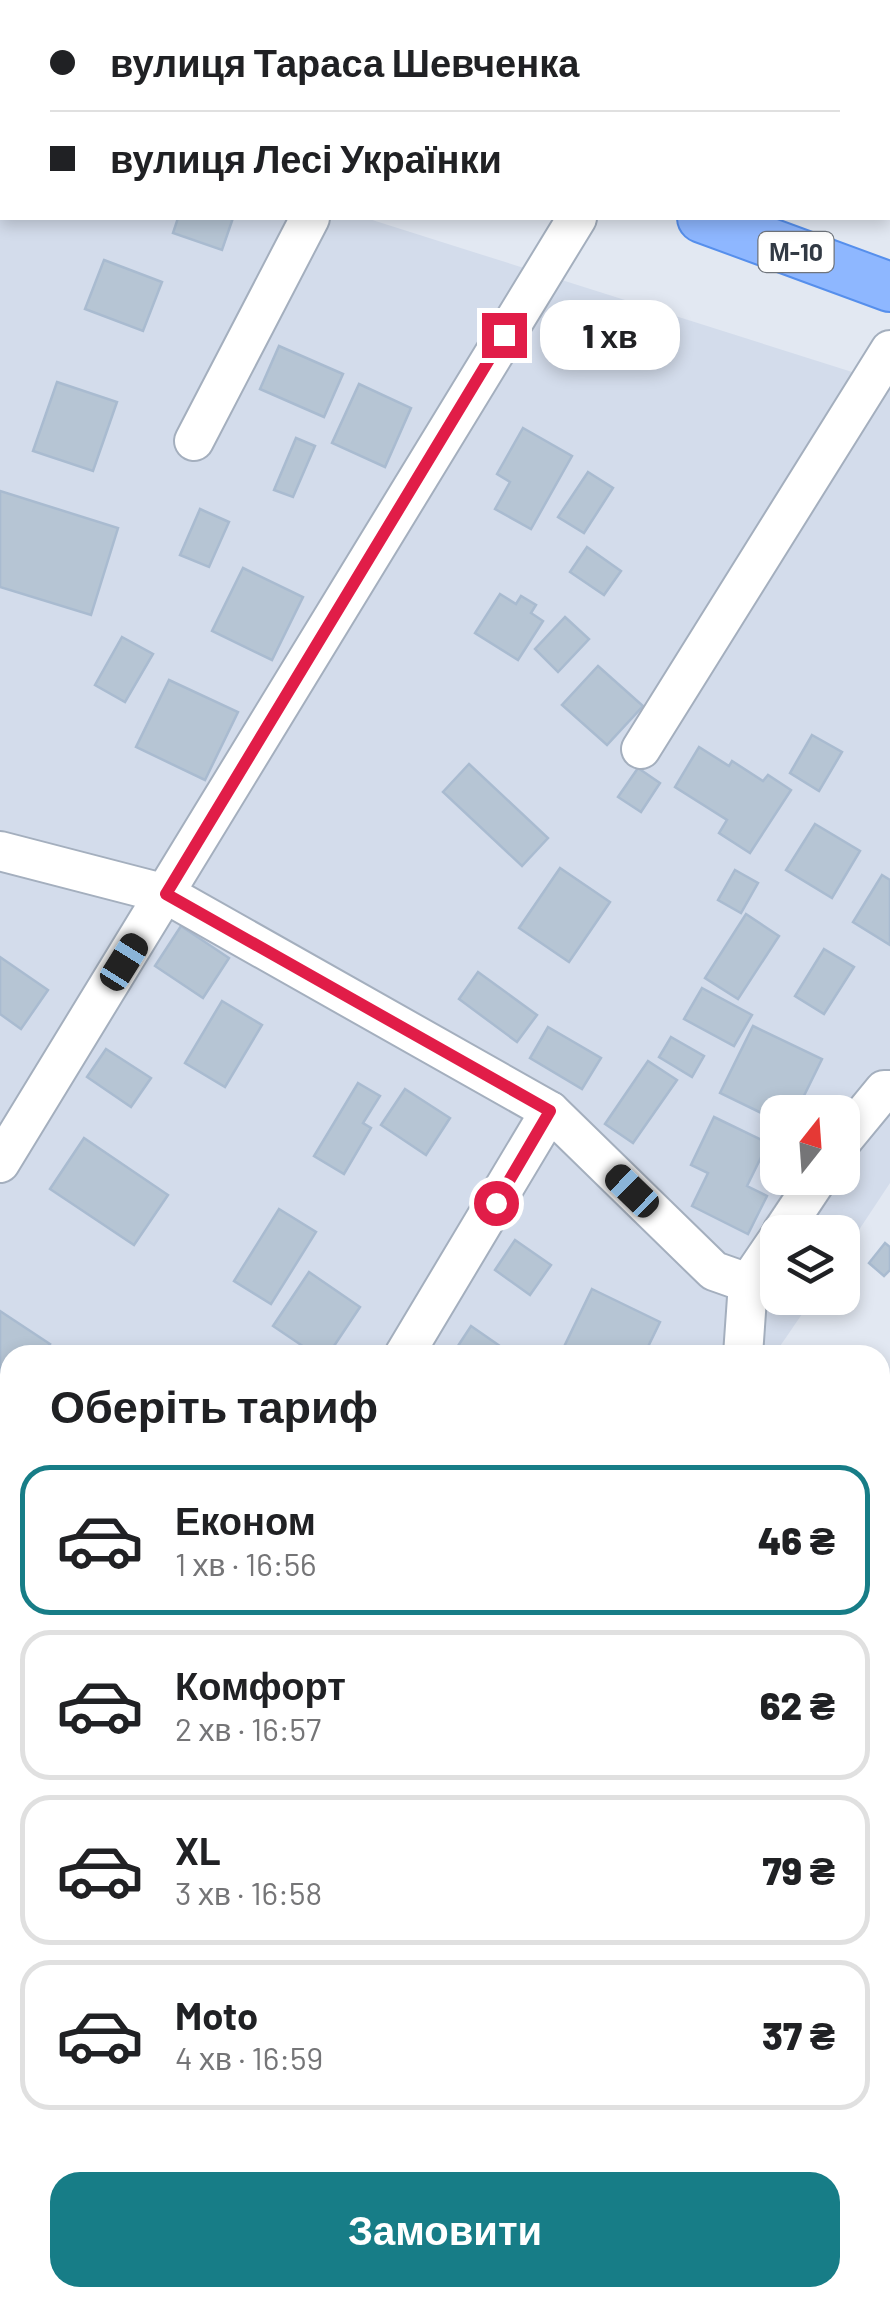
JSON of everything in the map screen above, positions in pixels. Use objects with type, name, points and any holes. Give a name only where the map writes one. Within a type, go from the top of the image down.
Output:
[{"type":"main road","name":"М-10","points":[[707,220],[890,287]]},
{"type":"street","points":[[194,441],[309,220]]},
{"type":"street","points":[[0,1163],[577,220]]},
{"type":"street","points":[[640,749],[890,350]]},
{"type":"street","points":[[0,851],[166,894],[550,1111],[714,1271],[748,1283]]},
{"type":"street","points":[[860,1114],[890,1090]]},
{"type":"street","points":[[410,1345],[550,1111]]},
{"type":"street","points":[[744,1345],[748,1283],[760,1265]]},
{"type":"shaded area","points":[[0,220],[372,220],[890,384],[890,1183],[860,1228],[860,1215],[760,1215],[760,1315],[801,1315],[781,1345],[0,1345]]},
{"type":"building","points":[[177,220],[232,220],[222,250],[173,233]]},
{"type":"building","points":[[104,260],[162,282],[143,331],[85,309]]},
{"type":"building","points":[[279,346],[343,374],[324,417],[260,389]]},
{"type":"building","points":[[57,382],[117,402],[93,471],[33,451]]},
{"type":"building","points":[[359,384],[411,408],[385,467],[332,443]]},
{"type":"building","points":[[523,428],[572,456],[531,529],[495,509],[510,482],[497,474]]},
{"type":"building","points":[[296,438],[315,446],[293,497],[274,490]]},
{"type":"building","points":[[588,472],[613,488],[584,533],[558,517]]},
{"type":"building","points":[[0,491],[118,528],[91,615],[0,587]]},
{"type":"building","points":[[200,509],[229,522],[209,567],[180,555]]},
{"type":"building","points":[[587,547],[621,571],[604,595],[570,572]]},
{"type":"building","points":[[243,568],[303,597],[272,660],[212,631]]},
{"type":"building","points":[[500,594],[516,604],[521,596],[536,605],[531,613],[543,621],[518,660],[475,633]]},
{"type":"building","points":[[565,617],[589,639],[558,672],[535,649]]},
{"type":"building","points":[[122,637],[153,654],[125,702],[95,685]]},
{"type":"building","points":[[598,666],[643,706],[607,745],[562,705]]},
{"type":"building","points":[[169,680],[238,712],[205,780],[136,747]]},
{"type":"building","points":[[812,735],[842,752],[819,791],[790,773]]},
{"type":"building","points":[[699,747],[729,766],[732,761],[763,781],[768,775],[791,790],[750,853],[719,833],[727,820],[675,787]]},
{"type":"building","points":[[469,764],[548,838],[522,866],[443,792]]},
{"type":"building","points":[[638,768],[660,783],[641,812],[618,797]]},
{"type":"building","points":[[815,824],[860,851],[832,898],[786,870]]},
{"type":"building","points":[[560,868],[610,902],[569,962],[519,928]]},
{"type":"building","points":[[735,870],[758,883],[741,913],[718,900]]},
{"type":"building","points":[[882,875],[890,880],[890,945],[853,922]]},
{"type":"building","points":[[746,914],[779,936],[738,999],[705,978]]},
{"type":"building","points":[[181,926],[229,958],[203,998],[155,966]]},
{"type":"building","points":[[824,949],[854,967],[824,1014],[795,996]]},
{"type":"building","points":[[0,957],[48,990],[21,1029],[0,1014]]},
{"type":"building","points":[[478,972],[537,1015],[517,1042],[459,999]]},
{"type":"building","points":[[702,988],[752,1015],[734,1046],[684,1019]]},
{"type":"building","points":[[222,1001],[262,1025],[225,1087],[185,1063]]},
{"type":"building","points":[[753,1026],[822,1059],[804,1095],[760,1095],[760,1112],[720,1093]]},
{"type":"building","points":[[548,1027],[601,1058],[582,1089],[530,1058]]},
{"type":"building","points":[[671,1037],[704,1056],[692,1077],[659,1057]]},
{"type":"building","points":[[106,1049],[151,1078],[131,1107],[87,1077]]},
{"type":"building","points":[[648,1061],[677,1080],[633,1143],[605,1124]]},
{"type":"building","points":[[358,1083],[380,1096],[363,1123],[371,1128],[344,1174],[314,1156]]},
{"type":"building","points":[[405,1089],[450,1118],[426,1155],[381,1125]]},
{"type":"building","points":[[714,1117],[760,1139],[760,1159],[747,1186],[767,1196],[748,1234],[692,1206],[708,1173],[691,1165]]},
{"type":"building","points":[[84,1138],[168,1195],[134,1245],[50,1189]]},
{"type":"building","points":[[279,1209],[316,1232],[271,1304],[234,1281]]},
{"type":"building","points":[[515,1240],[551,1265],[530,1295],[495,1270]]},
{"type":"building","points":[[885,1243],[890,1247],[890,1270],[884,1276],[869,1263]]},
{"type":"building","points":[[309,1272],[360,1307],[335,1345],[301,1345],[273,1326]]},
{"type":"building","points":[[592,1289],[660,1322],[649,1345],[565,1345]]},
{"type":"building","points":[[0,1311],[50,1344],[49,1345],[0,1345]]},
{"type":"building","points":[[471,1326],[499,1345],[459,1345]]},
{"type":"route","points":[[496,1203],[550,1111],[166,894],[504,335]]}]
